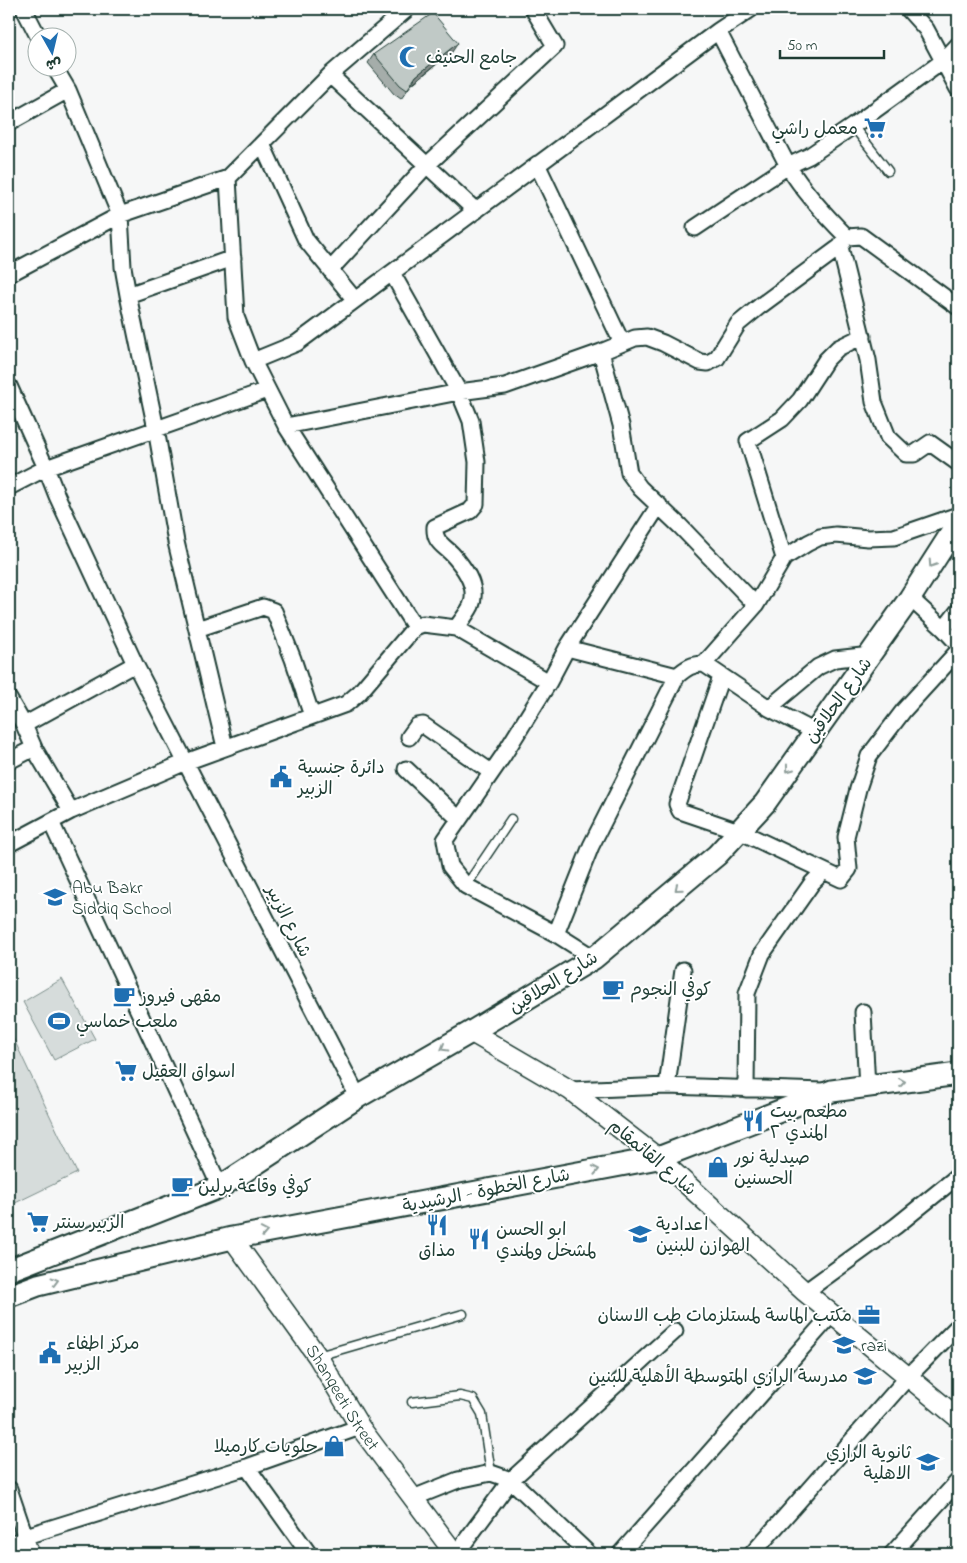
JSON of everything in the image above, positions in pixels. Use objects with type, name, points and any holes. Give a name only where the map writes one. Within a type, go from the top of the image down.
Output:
[{"type":"main road","name":"شارع الحلاقين","points":[[9,1270],[220,1187],[358,1097],[594,958],[717,855],[765,803],[910,598],[958,524]]},
{"type":"main road","name":"شارع الخطوة - الرشيدية","points":[[9,1296],[38,1285],[232,1238],[658,1158],[832,1091],[958,1074]]},
{"type":"street","points":[[330,270],[426,166],[555,46],[533,9]]},
{"type":"street","points":[[908,9],[926,29],[958,89]]},
{"type":"street","points":[[253,361],[296,343],[746,10]]},
{"type":"street","points":[[28,11],[35,28]]},
{"type":"street","points":[[9,274],[120,215],[228,178],[330,76],[400,11]]},
{"type":"street","points":[[718,31],[798,183],[843,242],[868,360],[874,402],[888,437],[906,454],[914,454],[930,443],[958,463]]},
{"type":"street","points":[[695,228],[788,166],[809,156],[853,126],[943,62],[958,45]]},
{"type":"street","points":[[330,76],[476,211]]},
{"type":"street","points":[[61,78],[120,215],[123,268],[156,429],[176,542],[225,747]]},
{"type":"street","points":[[9,123],[68,90]]},
{"type":"street","points":[[262,144],[306,240],[355,300]]},
{"type":"street","points":[[538,164],[622,343]]},
{"type":"street","points":[[228,178],[236,317],[253,361],[286,426],[415,627]]},
{"type":"street","points":[[286,426],[459,392],[505,386],[602,352],[635,338],[647,337],[685,353],[700,362],[708,363],[717,358],[738,324],[843,242],[861,236],[958,307]]},
{"type":"street","points":[[128,295],[232,258]]},
{"type":"street","points":[[392,273],[459,392],[470,421],[477,462],[476,504],[470,511],[434,527],[434,534],[438,542],[452,554],[469,575],[472,604],[456,628]]},
{"type":"street","points":[[784,558],[748,441],[782,420],[800,400],[826,360],[838,348],[863,336]]},
{"type":"street","points":[[602,352],[621,425],[629,473],[640,488],[659,505],[756,605]]},
{"type":"street","name":"شارع الزبير","points":[[9,386],[57,496],[135,664],[358,1097]]},
{"type":"street","points":[[9,487],[46,468],[267,390]]},
{"type":"street","points":[[594,958],[556,934],[466,886],[450,866],[445,840],[492,772],[567,648],[659,505]]},
{"type":"street","points":[[704,664],[756,605],[784,558],[820,537],[836,534],[868,538],[894,537],[958,515]]},
{"type":"street","points":[[910,598],[958,644]]},
{"type":"street","points":[[197,629],[263,607],[274,611],[312,716]]},
{"type":"street","points":[[944,629],[958,611]]},
{"type":"street","points":[[9,844],[71,811],[186,762],[346,704],[359,693],[415,627],[423,624],[456,628],[548,682]]},
{"type":"street","points":[[567,648],[677,676]]},
{"type":"street","points":[[721,677],[677,804],[680,811],[739,831],[841,879],[849,869],[846,837],[858,789],[869,756],[904,710],[958,651]]},
{"type":"street","points":[[769,708],[818,667],[835,659],[870,655]]},
{"type":"street","points":[[24,725],[135,664]]},
{"type":"street","points":[[556,934],[590,846],[677,676],[692,664],[704,664],[769,708],[815,732]]},
{"type":"street","points":[[9,699],[24,725],[34,748],[71,811]]},
{"type":"street","points":[[409,737],[417,726],[423,724],[492,772]]},
{"type":"street","points":[[9,761],[34,748]]},
{"type":"street","points":[[406,769],[460,819]]},
{"type":"street","points":[[51,822],[220,1187]]},
{"type":"street","points":[[746,1089],[747,993],[762,954],[812,883],[824,871]]},
{"type":"street","points":[[667,1086],[683,970]]},
{"type":"street","points":[[863,1012],[867,1087]]},
{"type":"street","name":"شارع القائمقام","points":[[471,1032],[570,1090],[658,1158],[805,1292],[958,1418]]},
{"type":"street","points":[[570,1090],[667,1086],[832,1091]]},
{"type":"street","points":[[805,1292],[896,1226],[958,1176]]},
{"type":"street","name":"Shanqeeti Street","points":[[232,1238],[318,1356],[360,1427],[455,1554]]},
{"type":"street","points":[[620,1554],[832,1314]]},
{"type":"street","points":[[752,1554],[908,1377],[958,1326]]},
{"type":"street","points":[[455,1554],[511,1480],[675,1331]]},
{"type":"street","points":[[9,1546],[26,1536],[247,1467],[360,1427]]},
{"type":"street","points":[[247,1467],[308,1554]]},
{"type":"street","points":[[413,1498],[458,1480],[491,1473],[511,1480],[589,1554]]},
{"type":"street","points":[[892,1554],[958,1482]]},
{"type":"street","points":[[9,1489],[31,1554]]},
{"type":"lane","points":[[853,126],[888,171]]},
{"type":"lane","points":[[466,886],[511,819]]},
{"type":"lane","points":[[318,1356],[463,1314]]},
{"type":"lane","points":[[412,1402],[460,1396],[473,1399],[482,1414],[491,1473]]},
{"type":"shaded area","name":"ملعب خماسي","points":[[62,979],[95,1039],[54,1060],[23,1002]]},
{"type":"shaded area","points":[[9,1029],[77,1173],[9,1206]]},
{"type":"building","name":"جامع الحنيف","points":[[433,13],[458,43],[416,76],[407,90],[400,85],[374,54]]},
{"type":"place","name":"جامع الحنيف","points":[[410,57]]},
{"type":"place","name":"معمل راشي","points":[[875,128]]},
{"type":"place","name":"دائرة جنسية الزبير","points":[[281,777]]},
{"type":"place","name":"Abu Bakr Siddiq School","points":[[55,897]]},
{"type":"place","name":"كوفي النجوم","points":[[613,989]]},
{"type":"place","name":"مقهى فيروز","points":[[124,996]]},
{"type":"place","name":"ملعب خماسي","points":[[59,1021]]},
{"type":"place","name":"اسواق العقيل","points":[[126,1071]]},
{"type":"place","name":"مطعم بيت المندي ٢","points":[[753,1121]]},
{"type":"place","name":"صيدلية نور الحسنين","points":[[718,1167]]},
{"type":"place","name":"كوفي وقاعة برلين","points":[[182,1186]]},
{"type":"place","name":"الزبير سنتر","points":[[38,1222]]},
{"type":"place","name":"مذاق","points":[[437,1225]]},
{"type":"place","name":"اعدادية الهوازن للبنين","points":[[640,1234]]},
{"type":"place","name":"ابو الحسن لمشخل ولمندي","points":[[479,1239]]},
{"type":"place","name":"مكتب الماسة لمستلزمات طب الاسنان","points":[[869,1315]]},
{"type":"place","name":"razi","points":[[844,1345]]},
{"type":"place","name":"مركز اطفاء الزبير","points":[[50,1353]]},
{"type":"place","name":"مدرسة الرازي المتوسطة الأهلية للبنين","points":[[865,1376]]},
{"type":"place","name":"حلويات كارميلا","points":[[334,1446]]},
{"type":"place","name":"ثانوية الرازي الاهلية","points":[[928,1462]]}]
